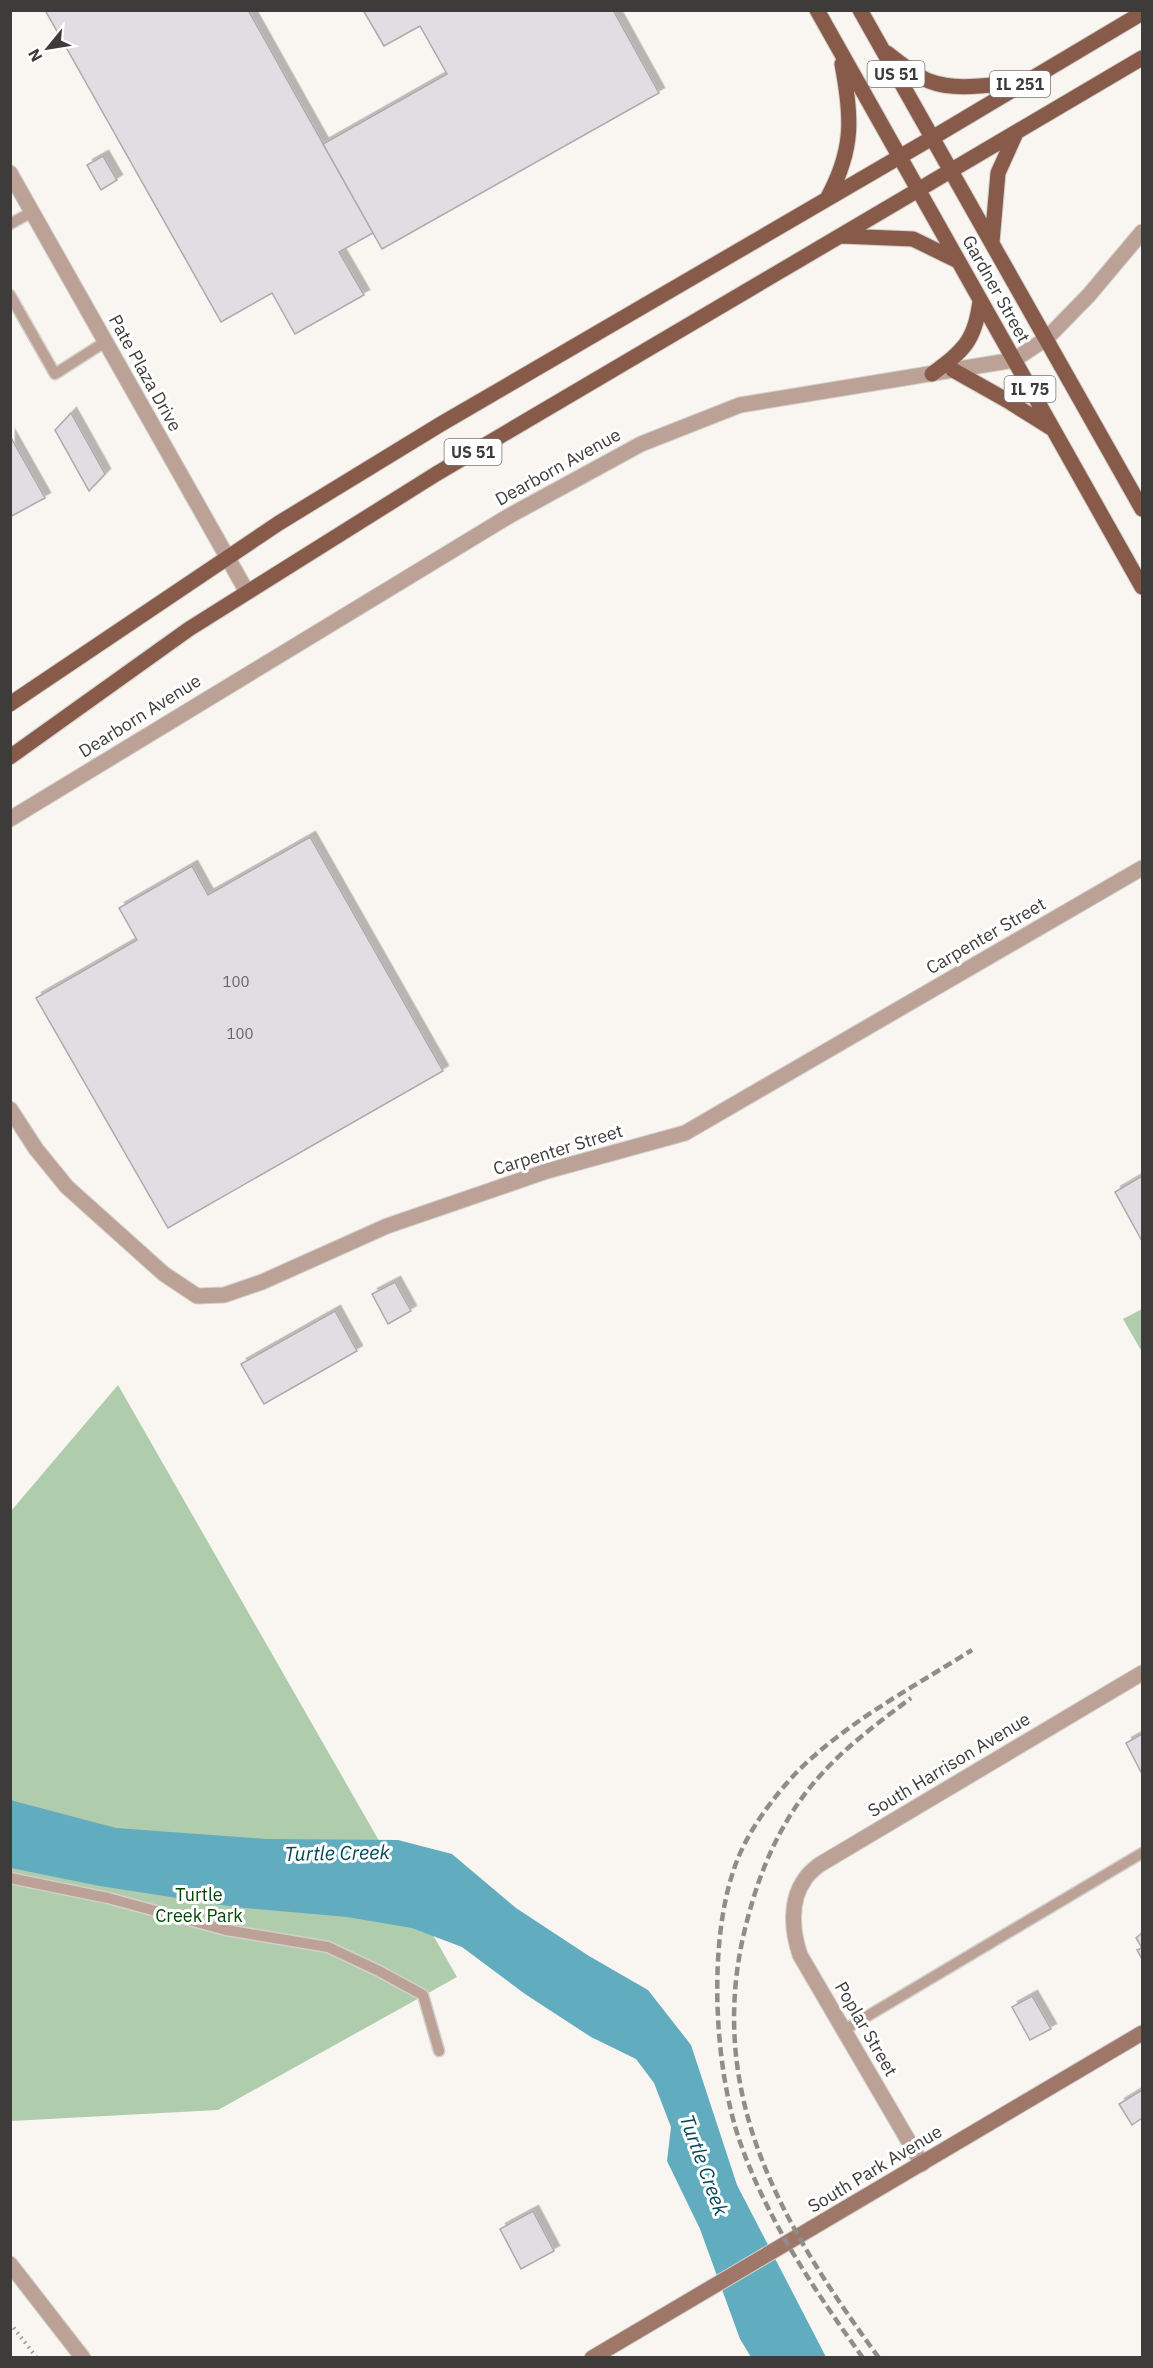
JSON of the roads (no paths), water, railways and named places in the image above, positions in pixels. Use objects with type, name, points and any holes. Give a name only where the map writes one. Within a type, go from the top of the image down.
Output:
[{"type":"main road","name":"Gardner Street","points":[[817,10],[1143,587]]},
{"type":"main road","name":"Gardner Street","points":[[861,10],[1143,509]]},
{"type":"main road","name":"IL 251","points":[[828,197],[1143,13]]},
{"type":"main road","points":[[882,49],[914,73],[941,85],[1024,82]]},
{"type":"main road","points":[[828,197],[844,163],[849,138],[846,84],[840,52]]},
{"type":"main road","name":"IL 251","points":[[951,171],[1143,58]]},
{"type":"main road","points":[[992,242],[998,173],[1017,132]]},
{"type":"main road","name":"US 51","points":[[10,757],[189,630],[436,474],[951,171]]},
{"type":"main road","name":"US 51","points":[[10,704],[226,557],[441,424],[828,197]]},
{"type":"main road","points":[[841,236],[914,239],[958,261]]},
{"type":"main road","points":[[932,374],[952,359],[971,337],[977,324],[980,300]]},
{"type":"main road","points":[[952,370],[1008,401],[1053,430]]},
{"type":"street","name":"Pate Plaza Drive","points":[[10,173],[247,592]]},
{"type":"street","name":"Dearborn Avenue","points":[[10,819],[509,516],[641,444],[740,405],[1014,360],[1047,338],[1089,295],[1143,232]]},
{"type":"street","name":"Carpenter Street","points":[[10,1109],[36,1149],[67,1187],[164,1274],[197,1296],[224,1295],[262,1282],[387,1226],[548,1172],[685,1133],[1143,868]]},
{"type":"street","name":"South Harrison Avenue","points":[[795,1907],[805,1879],[819,1865],[1143,1673]]},
{"type":"street","name":"Poplar Street","points":[[795,1907],[793,1924],[800,1955],[922,2164]]},
{"type":"street","name":"South Park Avenue","points":[[592,2358],[1143,2033]]},
{"type":"street","points":[[10,2264],[83,2358]]},
{"type":"lane","points":[[10,224],[32,212]]},
{"type":"lane","points":[[10,295],[55,374],[105,342]]},
{"type":"lane","points":[[844,2030],[1143,1853]]},
{"type":"lane","points":[[10,1878],[108,1898],[226,1929],[328,1947],[423,1995],[439,2051]]},
{"type":"water","name":"Turtle Creek","points":[[10,1800],[116,1828],[266,1839],[398,1840],[452,1854],[516,1908],[589,1956],[648,1990],[691,2045],[737,2185],[826,2357],[751,2357],[740,2339],[700,2229],[667,2161],[671,2127],[654,2083],[636,2059],[591,2037],[525,1994],[462,1947],[412,1928],[347,1917],[235,1907],[100,1886],[11,1868]]},
{"type":"railway","points":[[863,2358],[810,2281],[778,2227],[740,2142],[724,2078],[720,2042],[718,2006],[720,1933],[726,1899],[739,1856],[760,1818],[786,1784],[815,1755],[858,1722],[972,1650]]},
{"type":"railway","points":[[879,2358],[842,2306],[780,2202],[758,2148],[742,2092],[734,2034],[737,1974],[750,1910],[761,1874],[776,1840],[795,1807],[818,1778],[862,1736],[911,1698]]},
{"type":"park label","name":"Turtle Creek Park","points":[[199,1905]]}]
